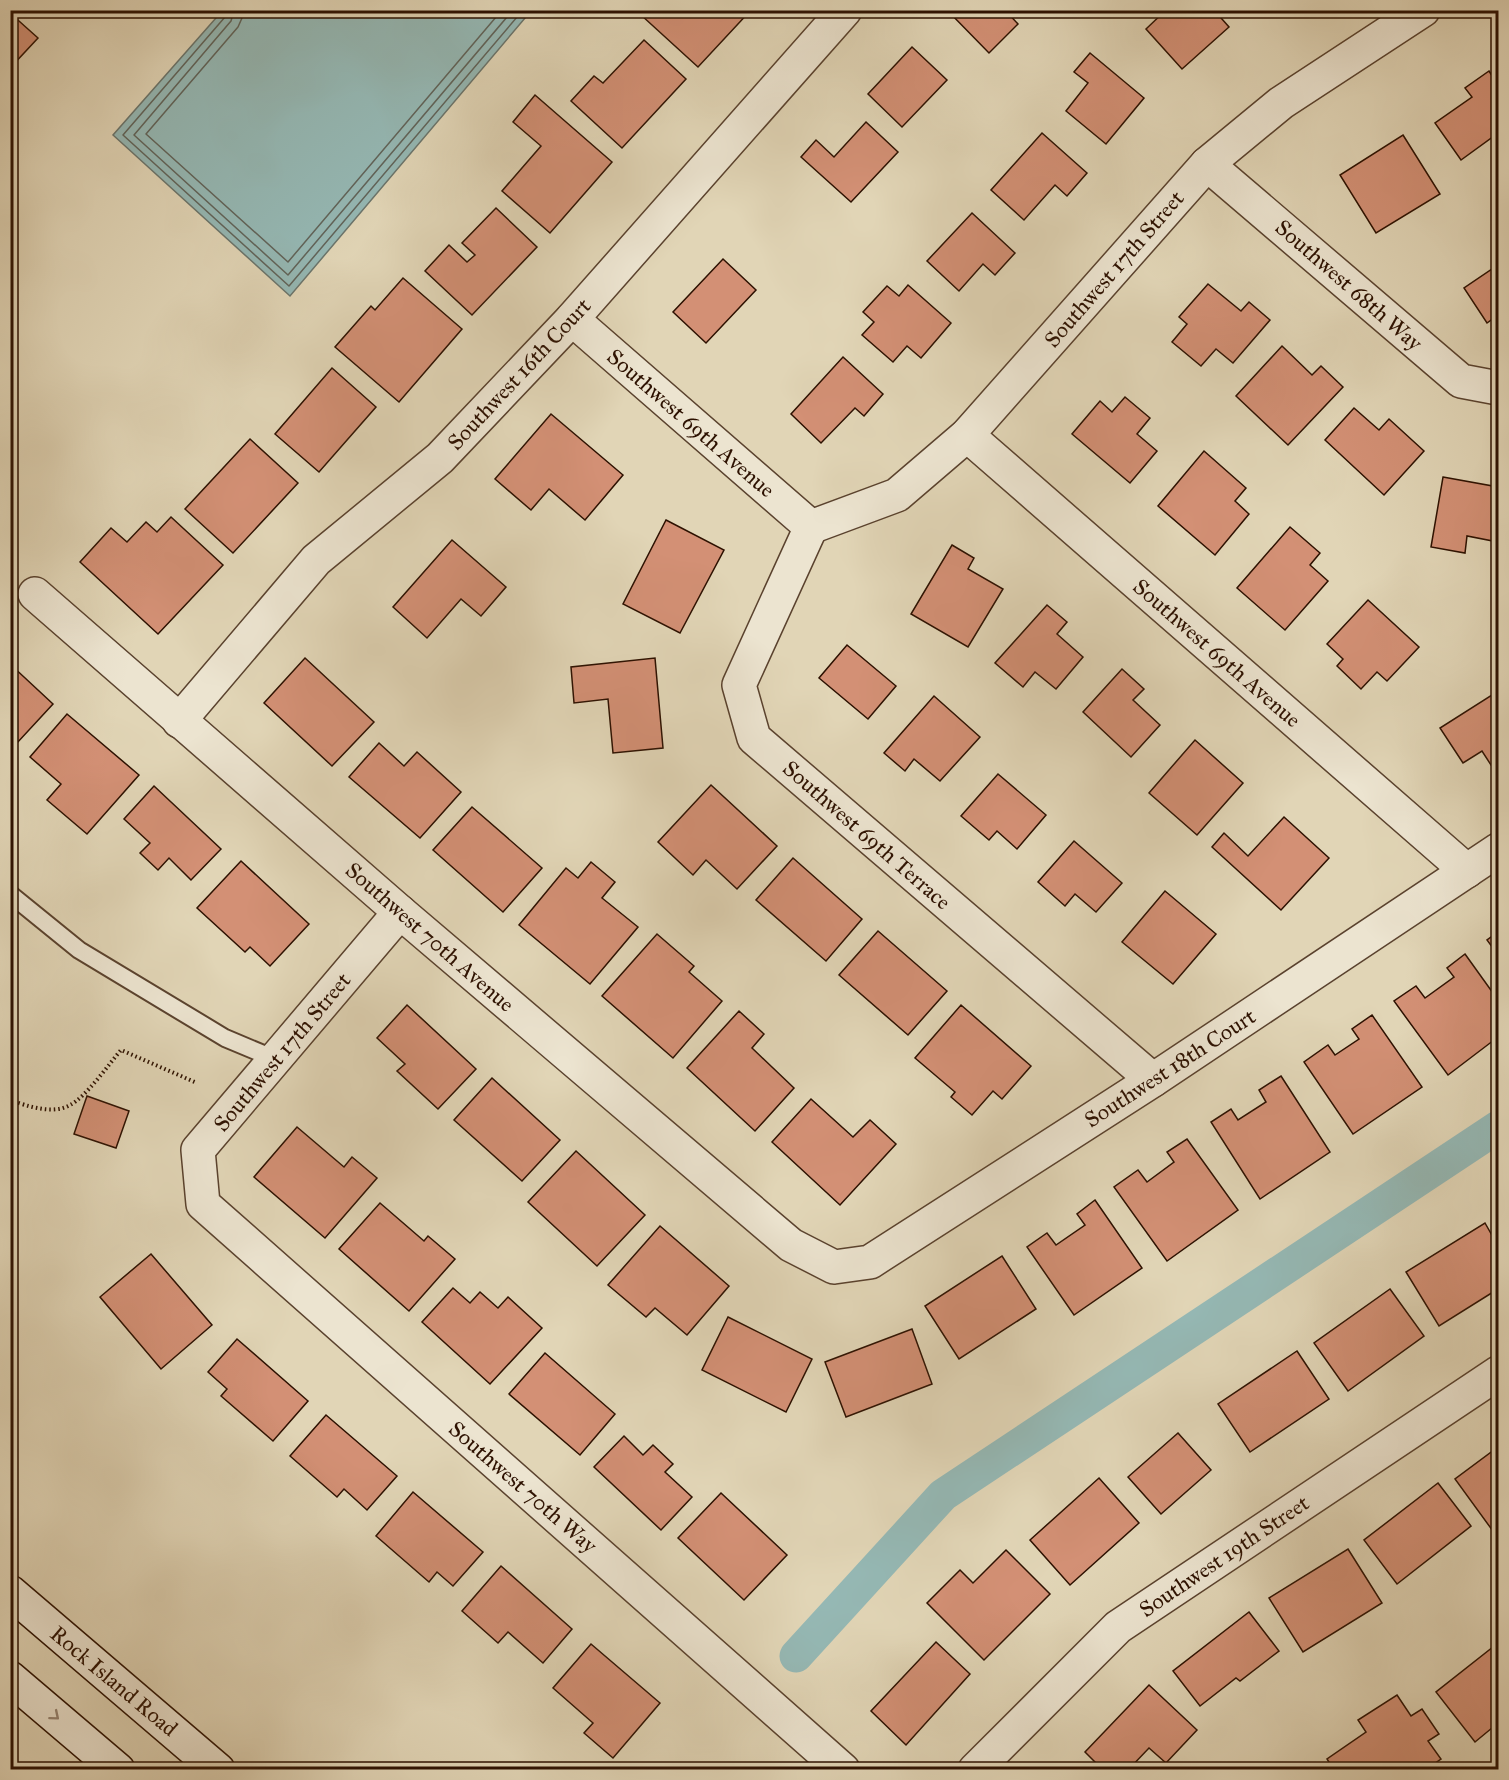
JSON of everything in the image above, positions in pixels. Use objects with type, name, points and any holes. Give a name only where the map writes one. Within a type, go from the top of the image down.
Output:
[{"type":"street","name":"Southwest 16th Court","points":[[179,721],[316,560],[440,458],[572,319],[845,10]]},
{"type":"street","name":"Southwest 17th Street","points":[[811,527],[897,495],[967,435],[1207,164],[1281,103],[1423,10]]},
{"type":"street","name":"Southwest 68th Way","points":[[1207,164],[1461,381],[1498,388]]},
{"type":"street","name":"Southwest 69th Avenue","points":[[572,319],[811,527]]},
{"type":"street","name":"Southwest 69th Avenue","points":[[967,435],[1467,871]]},
{"type":"street","name":"Southwest 69th Terrace","points":[[811,527],[739,685],[754,738],[1153,1080]]},
{"type":"street","name":"Southwest 70th Avenue","points":[[35,594],[400,912],[791,1245],[834,1267]]},
{"type":"street","name":"Southwest 18th Court","points":[[834,1267],[870,1262],[1153,1080],[1498,850]]},
{"type":"street","name":"Southwest 17th Street","points":[[203,1204],[198,1150],[400,912]]},
{"type":"street","name":"Southwest 70th Way","points":[[203,1204],[843,1770]]},
{"type":"street","name":"Southwest 19th Street","points":[[975,1770],[1118,1627],[1498,1373]]},
{"type":"street","name":"Rock Island Road","points":[[10,1592],[218,1770]]},
{"type":"street","points":[[10,1678],[118,1770]]},
{"type":"lane","points":[[10,894],[79,950],[225,1038],[275,1059]]},
{"type":"path","points":[[10,1100],[30,1107],[69,1106],[81,1097],[121,1050],[196,1083]]},
{"type":"water","points":[[223,10],[531,11],[290,296],[113,135]]},
{"type":"building","points":[[645,10],[751,10],[698,67],[641,15]]},
{"type":"building","points":[[947,10],[1005,10],[1018,24],[989,53]]},
{"type":"building","points":[[1166,10],[1214,10],[1229,27],[1182,69],[1146,29]]},
{"type":"building","points":[[10,13],[38,38],[10,68]]},
{"type":"building","points":[[644,40],[686,79],[622,148],[571,101],[594,76],[603,83]]},
{"type":"building","points":[[912,47],[947,80],[902,127],[868,94]]},
{"type":"building","points":[[1090,53],[1144,98],[1106,144],[1066,111],[1088,83],[1074,72]]},
{"type":"building","points":[[1489,71],[1498,85],[1498,133],[1461,160],[1435,123],[1472,97],[1465,88]]},
{"type":"building","points":[[535,95],[612,162],[550,233],[502,191],[541,146],[513,122]]},
{"type":"building","points":[[866,122],[898,152],[851,202],[801,157],[816,140],[834,157]]},
{"type":"building","points":[[1042,133],[1087,173],[1067,196],[1055,185],[1024,220],[991,190]]},
{"type":"building","points":[[1403,135],[1440,194],[1376,233],[1340,175]]},
{"type":"building","points":[[496,208],[537,247],[472,315],[425,271],[449,245],[467,262],[475,255],[462,243]]},
{"type":"building","points":[[972,213],[1015,253],[995,275],[983,264],[959,291],[927,261]]},
{"type":"building","points":[[723,259],[756,290],[706,343],[673,312]]},
{"type":"building","points":[[1498,265],[1498,315],[1487,323],[1464,288]]},
{"type":"building","points":[[403,278],[462,329],[399,402],[335,347],[371,306],[375,310]]},
{"type":"building","points":[[1208,284],[1241,311],[1249,302],[1270,320],[1233,363],[1216,349],[1201,366],[1172,342],[1187,324],[1179,317]]},
{"type":"building","points":[[908,285],[951,323],[921,358],[907,346],[893,362],[862,335],[874,322],[863,312],[887,286],[899,296]]},
{"type":"building","points":[[1282,346],[1312,375],[1321,366],[1343,387],[1288,445],[1236,396]]},
{"type":"building","points":[[843,357],[883,394],[864,416],[855,408],[821,443],[791,414]]},
{"type":"building","points":[[332,368],[376,407],[319,472],[275,434]]},
{"type":"building","points":[[1125,397],[1150,418],[1137,434],[1157,451],[1130,483],[1072,434],[1100,401],[1112,412]]},
{"type":"building","points":[[1354,408],[1379,430],[1389,419],[1424,451],[1384,495],[1325,440]]},
{"type":"building","points":[[551,414],[623,475],[585,520],[549,489],[531,510],[495,479]]},
{"type":"building","points":[[250,439],[298,483],[233,553],[185,509]]},
{"type":"building","points":[[1204,451],[1246,488],[1235,501],[1249,514],[1215,555],[1158,506]]},
{"type":"building","points":[[1443,477],[1498,487],[1498,542],[1467,536],[1465,553],[1431,547]]},
{"type":"building","points":[[171,517],[223,565],[158,634],[80,562],[111,528],[127,542],[146,522],[157,532]]},
{"type":"building","points":[[666,520],[724,550],[680,633],[623,604]]},
{"type":"building","points":[[1290,527],[1320,553],[1310,565],[1328,581],[1285,630],[1237,588]]},
{"type":"building","points":[[452,540],[506,587],[481,616],[461,599],[427,638],[393,607]]},
{"type":"building","points":[[952,545],[974,558],[968,569],[1003,589],[968,647],[911,614]]},
{"type":"building","points":[[1368,600],[1419,647],[1387,681],[1377,672],[1361,689],[1337,666],[1343,659],[1327,644]]},
{"type":"building","points":[[1047,605],[1067,622],[1057,634],[1083,657],[1056,689],[1035,672],[1023,687],[995,663]]},
{"type":"building","points":[[847,645],[896,686],[868,719],[819,678]]},
{"type":"building","points":[[305,658],[374,722],[332,766],[264,703]]},
{"type":"building","points":[[655,658],[663,748],[613,753],[608,699],[574,703],[571,667]]},
{"type":"building","points":[[10,664],[53,704],[17,743],[10,736]]},
{"type":"building","points":[[1122,669],[1144,689],[1133,700],[1160,725],[1131,757],[1083,712]]},
{"type":"building","points":[[1495,693],[1498,699],[1498,761],[1491,765],[1482,751],[1463,763],[1440,728]]},
{"type":"building","points":[[934,696],[980,737],[940,781],[914,759],[905,771],[884,753]]},
{"type":"building","points":[[67,714],[139,775],[87,834],[47,800],[61,784],[30,757]]},
{"type":"building","points":[[1195,740],[1243,783],[1197,835],[1149,793]]},
{"type":"building","points":[[379,743],[404,766],[417,752],[461,792],[420,838],[349,777]]},
{"type":"building","points":[[998,774],[1046,815],[1017,849],[997,831],[989,840],[961,816]]},
{"type":"building","points":[[711,785],[777,846],[737,889],[706,860],[693,875],[658,842]]},
{"type":"building","points":[[154,786],[221,849],[191,880],[169,858],[158,870],[140,853],[150,843],[124,819]]},
{"type":"building","points":[[472,807],[542,868],[503,912],[433,850]]},
{"type":"building","points":[[1284,817],[1329,858],[1281,910],[1212,847],[1224,833],[1248,856]]},
{"type":"building","points":[[1074,841],[1122,883],[1096,912],[1075,894],[1065,906],[1038,882]]},
{"type":"building","points":[[793,858],[862,919],[826,961],[756,900]]},
{"type":"building","points":[[241,861],[309,924],[270,966],[250,947],[245,952],[197,908]]},
{"type":"building","points":[[591,862],[615,882],[602,898],[638,927],[590,984],[519,925],[566,868],[578,878]]},
{"type":"building","points":[[1165,891],[1216,934],[1173,984],[1122,942]]},
{"type":"building","points":[[878,931],[947,991],[908,1035],[839,975]]},
{"type":"building","points":[[1498,932],[1498,955],[1487,940]]},
{"type":"building","points":[[657,934],[694,966],[689,972],[722,1001],[673,1058],[602,996]]},
{"type":"building","points":[[1465,954],[1498,1000],[1498,1037],[1448,1075],[1394,1001],[1416,986],[1425,998],[1454,977],[1447,968]]},
{"type":"building","points":[[407,1005],[476,1069],[438,1109],[397,1071],[405,1064],[377,1038]]},
{"type":"building","points":[[961,1005],[1031,1066],[1002,1099],[993,1091],[972,1115],[951,1097],[955,1092],[915,1058]]},
{"type":"building","points":[[739,1011],[764,1034],[752,1048],[794,1088],[755,1131],[687,1068]]},
{"type":"building","points":[[1372,1015],[1422,1087],[1353,1134],[1304,1062],[1328,1045],[1335,1055],[1359,1039],[1352,1029]]},
{"type":"building","points":[[1281,1076],[1330,1152],[1260,1199],[1211,1122],[1231,1109],[1238,1120],[1266,1102],[1259,1090]]},
{"type":"building","points":[[492,1078],[560,1140],[522,1181],[454,1120]]},
{"type":"building","points":[[87,1096],[129,1111],[116,1148],[74,1134]]},
{"type":"building","points":[[811,1099],[853,1137],[870,1120],[896,1144],[840,1205],[772,1142]]},
{"type":"building","points":[[297,1127],[344,1167],[352,1157],[377,1178],[325,1238],[254,1177]]},
{"type":"building","points":[[1187,1139],[1238,1210],[1167,1261],[1114,1187],[1138,1170],[1147,1182],[1174,1162],[1167,1152]]},
{"type":"building","points":[[576,1151],[645,1215],[597,1266],[528,1202]]},
{"type":"building","points":[[1095,1200],[1142,1268],[1074,1315],[1027,1247],[1047,1233],[1056,1245],[1085,1225],[1077,1214]]},
{"type":"building","points":[[380,1203],[424,1241],[428,1236],[455,1259],[409,1311],[339,1249]]},
{"type":"building","points":[[1485,1223],[1498,1246],[1498,1289],[1439,1326],[1406,1272]]},
{"type":"building","points":[[660,1226],[729,1286],[687,1335],[655,1308],[646,1317],[608,1285]]},
{"type":"building","points":[[151,1254],[212,1325],[161,1369],[100,1297]]},
{"type":"building","points":[[1002,1256],[1036,1309],[959,1359],[925,1306]]},
{"type":"building","points":[[453,1288],[470,1303],[480,1292],[498,1308],[508,1297],[542,1328],[490,1384],[422,1322]]},
{"type":"building","points":[[1390,1289],[1424,1336],[1348,1391],[1314,1343]]},
{"type":"building","points":[[728,1317],[812,1359],[786,1412],[702,1370]]},
{"type":"building","points":[[912,1329],[932,1384],[846,1417],[825,1362]]},
{"type":"building","points":[[237,1339],[308,1401],[273,1441],[221,1396],[227,1389],[208,1372]]},
{"type":"building","points":[[1297,1351],[1329,1399],[1250,1452],[1218,1404]]},
{"type":"building","points":[[545,1353],[615,1414],[580,1455],[509,1394]]},
{"type":"building","points":[[326,1415],[397,1476],[367,1510],[344,1489],[337,1497],[290,1456]]},
{"type":"building","points":[[1178,1433],[1211,1470],[1161,1514],[1128,1477]]},
{"type":"building","points":[[624,1436],[643,1455],[653,1445],[673,1464],[665,1472],[692,1497],[661,1530],[594,1467]]},
{"type":"building","points":[[1498,1447],[1498,1538],[1455,1479]]},
{"type":"building","points":[[1099,1478],[1139,1523],[1070,1585],[1030,1540]]},
{"type":"building","points":[[1438,1483],[1471,1526],[1397,1584],[1364,1540]]},
{"type":"building","points":[[413,1492],[483,1552],[453,1586],[437,1572],[429,1582],[376,1536]]},
{"type":"building","points":[[721,1493],[787,1555],[744,1600],[678,1538]]},
{"type":"building","points":[[1348,1549],[1382,1603],[1303,1652],[1269,1598]]},
{"type":"building","points":[[1006,1550],[1050,1594],[984,1660],[927,1603],[960,1570],[973,1583]]},
{"type":"building","points":[[501,1566],[572,1629],[543,1663],[508,1632],[498,1643],[462,1611]]},
{"type":"building","points":[[1249,1612],[1279,1651],[1240,1681],[1236,1678],[1200,1706],[1173,1671]]},
{"type":"building","points":[[936,1642],[970,1674],[906,1745],[871,1711]]},
{"type":"building","points":[[1498,1643],[1498,1723],[1475,1742],[1436,1692]]},
{"type":"building","points":[[591,1644],[660,1703],[613,1758],[584,1733],[593,1723],[553,1688]]},
{"type":"building","points":[[1149,1685],[1197,1730],[1166,1763],[1149,1748],[1128,1770],[1103,1770],[1085,1752]]},
{"type":"building","points":[[1397,1695],[1411,1716],[1422,1709],[1439,1734],[1428,1741],[1441,1759],[1425,1770],[1334,1770],[1327,1759],[1366,1732],[1358,1720]]},
{"type":"waterway","points":[[796,1656],[943,1495],[1498,1127]]}]
